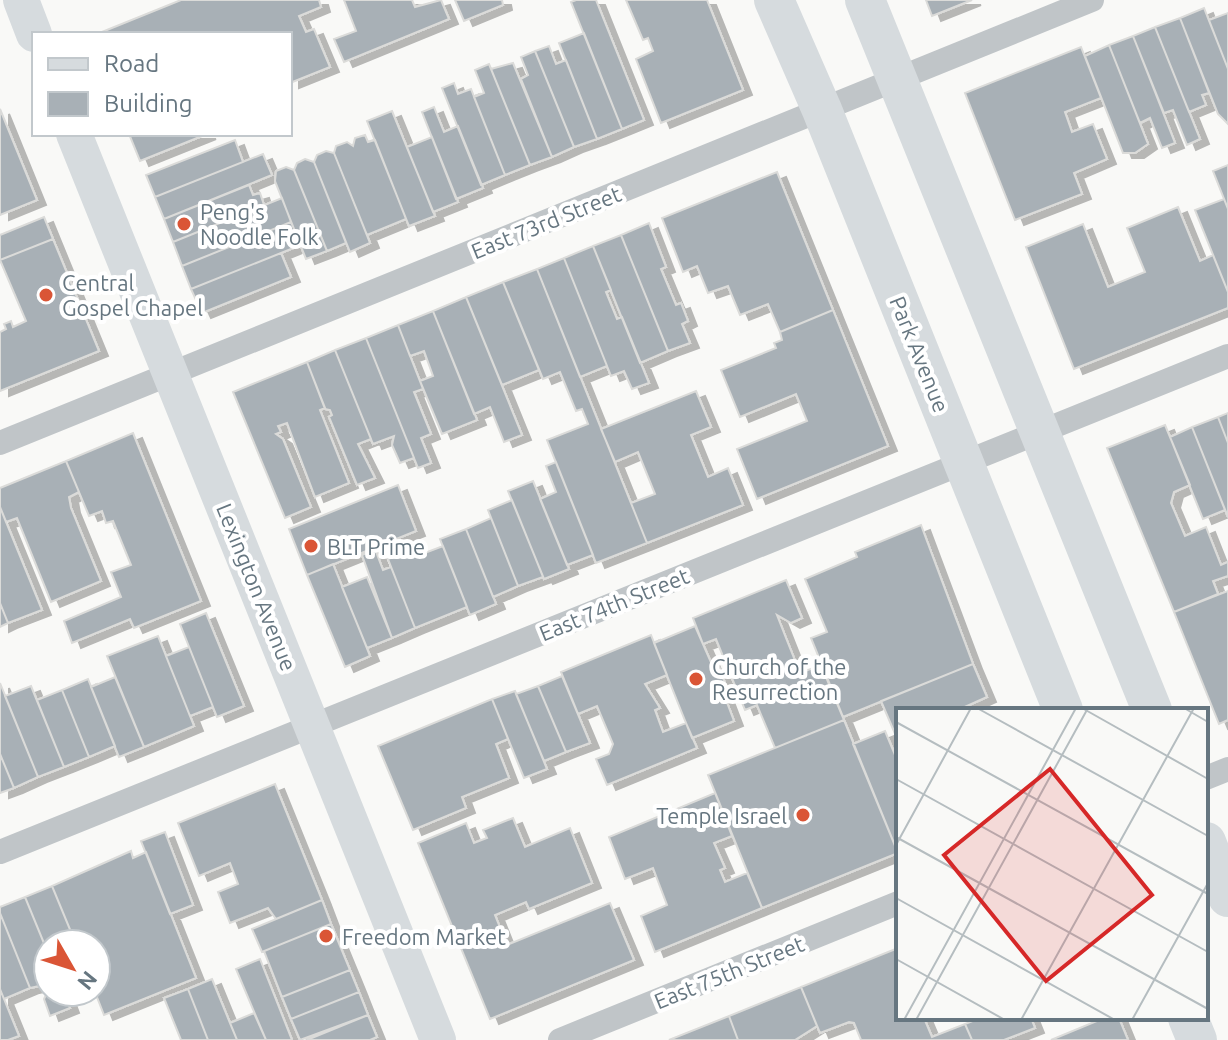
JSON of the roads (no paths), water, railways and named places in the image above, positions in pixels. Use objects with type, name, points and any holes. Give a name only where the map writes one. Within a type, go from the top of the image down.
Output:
[{"type":"main road","points":[[21,0],[33,32]]},
{"type":"main road","name":"Park Avenue","points":[[774,0],[822,110],[1062,708]]},
{"type":"main road","points":[[865,0],[1151,708]]},
{"type":"main road","name":"Lexington Avenue","points":[[75,136],[438,1040]]},
{"type":"main road","points":[[1208,847],[1228,897]]},
{"type":"main road","points":[[1189,1020],[1197,1040]]},
{"type":"street","name":"East 73rd Street","points":[[0,443],[1092,0]]},
{"type":"street","name":"East 74th Street","points":[[0,852],[1228,356]]},
{"type":"street","points":[[1208,777],[1228,769]]},
{"type":"street","name":"East 75th Street","points":[[560,1040],[896,904]]},
{"type":"place","name":"Peng's Noodle Folk","points":[[184,224]]},
{"type":"place","name":"Central Gospel Chapel","points":[[46,295]]},
{"type":"place","name":"BLT Prime","points":[[311,546]]},
{"type":"place","name":"Church of the Resurrection","points":[[696,679]]},
{"type":"place","name":"Temple Israel","points":[[803,815]]},
{"type":"place","name":"Freedom Market","points":[[326,936]]}]
